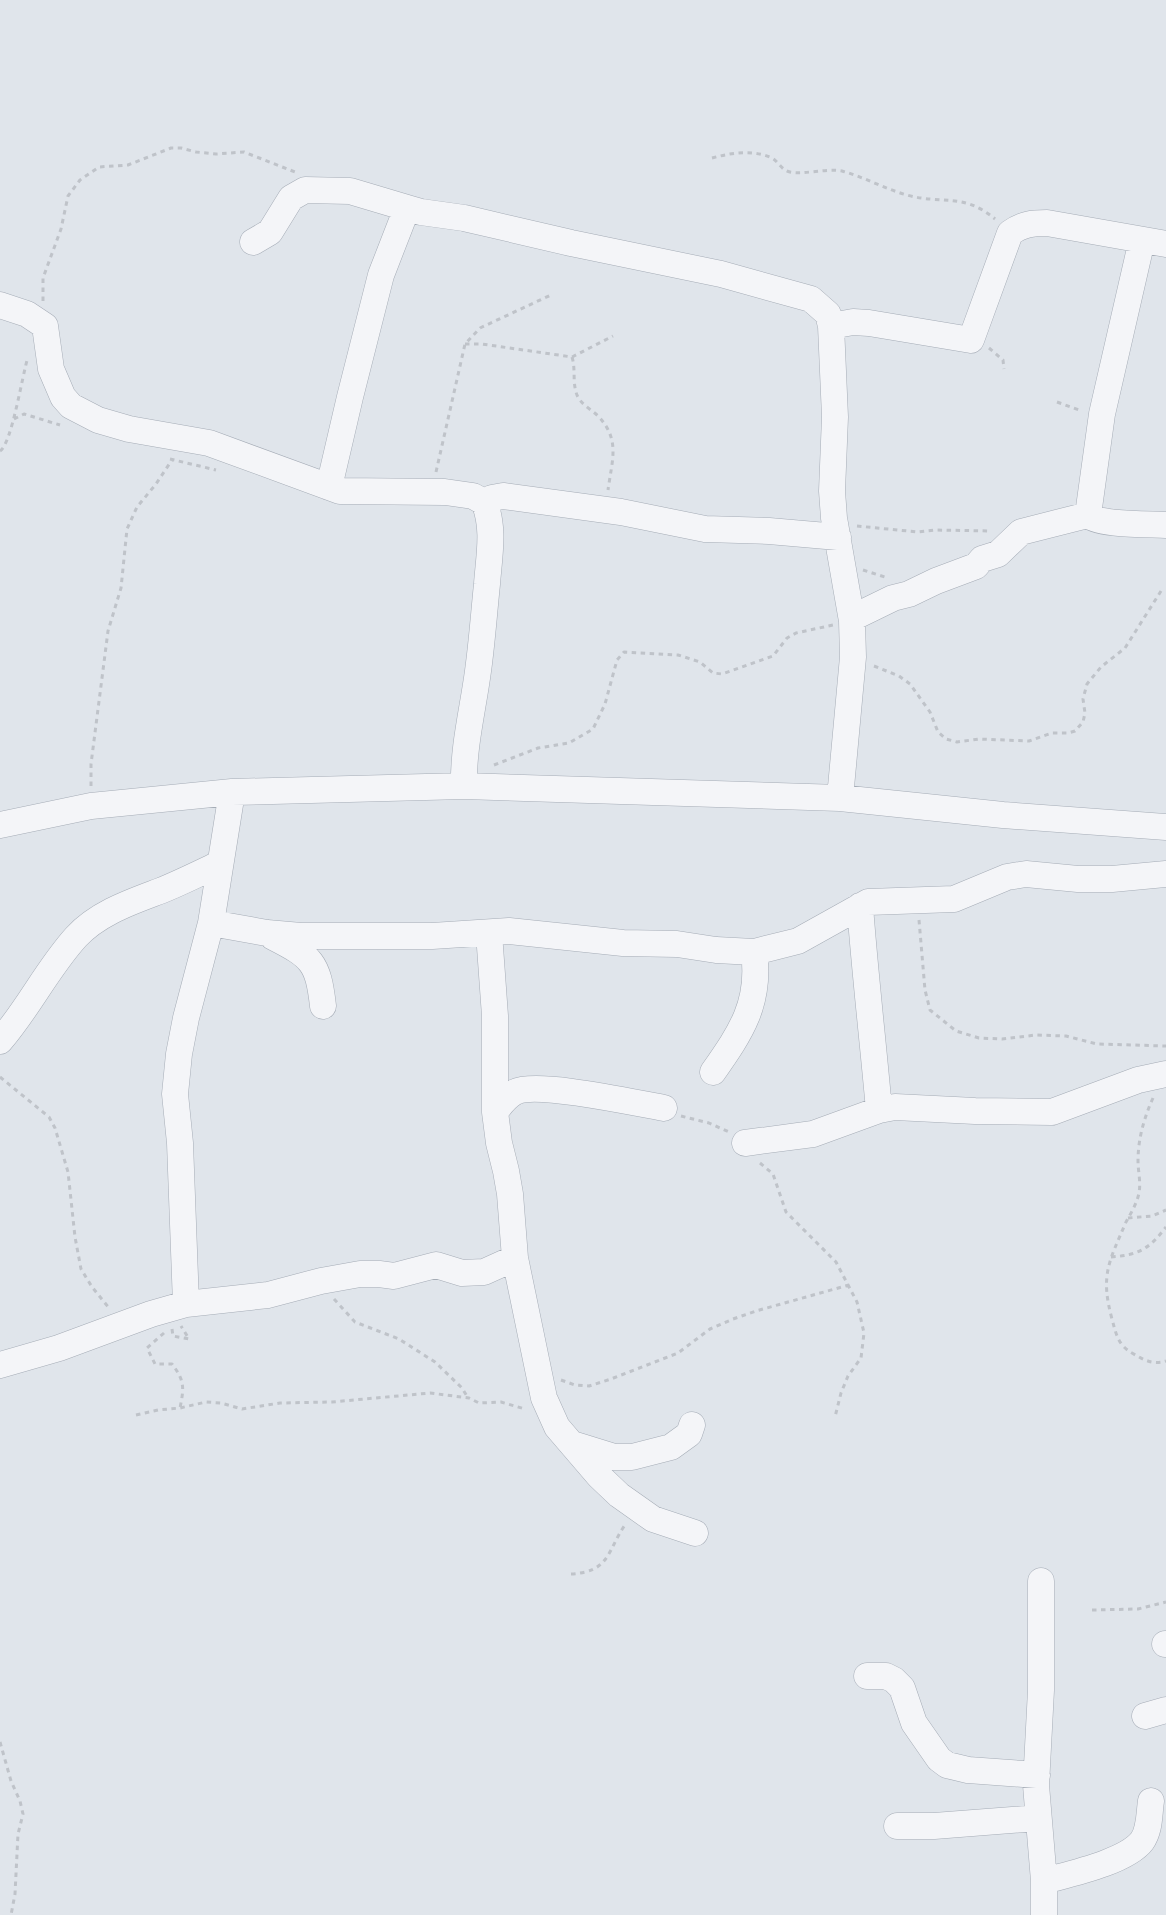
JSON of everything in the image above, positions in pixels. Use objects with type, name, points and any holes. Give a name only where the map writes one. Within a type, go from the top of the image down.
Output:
[{"type":"street","points":[[253,242],[270,232],[291,198],[305,190],[350,191],[421,212],[464,218],[721,274],[811,299],[828,314],[831,326],[835,417],[832,491],[852,620],[853,657],[840,798]]},
{"type":"street","points":[[329,488],[381,275],[407,207]]},
{"type":"street","points":[[831,326],[853,322],[869,323],[971,340],[1010,232],[1029,223],[1154,242],[1102,414],[1088,515]]},
{"type":"street","points":[[0,305],[27,314],[45,326],[51,369],[63,396],[72,406],[98,420],[129,429],[209,443],[340,491],[432,491],[473,496],[484,502],[503,496],[606,510],[705,529],[837,531]]},
{"type":"street","points":[[464,780],[489,564],[491,528],[484,502]]},
{"type":"street","points":[[1088,515],[1091,519],[1102,522],[1166,525]]},
{"type":"street","points":[[852,620],[893,598],[909,594],[976,566],[982,559],[998,554],[1017,534],[1054,522],[1088,515]]},
{"type":"street","points":[[0,825],[92,806],[232,792],[464,780],[840,798],[1003,815],[1166,827]]},
{"type":"street","points":[[179,1306],[180,1143],[175,1094],[179,1054],[211,923],[232,792]]},
{"type":"street","points":[[0,1041],[63,953],[92,923],[138,899],[219,864]]},
{"type":"street","points":[[211,923],[267,933],[343,937],[432,936],[509,931],[623,943],[677,944],[717,950],[754,952],[798,941],[823,929],[860,906],[875,902],[954,899],[1007,877],[1026,874],[1078,879],[1112,879],[1166,874]]},
{"type":"street","points":[[860,906],[879,1110]]},
{"type":"street","points":[[267,933],[297,950],[312,963],[317,970],[323,1006]]},
{"type":"street","points":[[489,933],[495,1016],[495,1112],[510,1194],[515,1258],[540,1381],[550,1416],[599,1476],[639,1510],[652,1519],[695,1533]]},
{"type":"street","points":[[713,1072],[737,1038],[756,988],[757,973],[754,952]]},
{"type":"street","points":[[745,1143],[813,1134],[879,1110],[895,1107],[1052,1112],[1138,1080],[1162,1083]]},
{"type":"street","points":[[495,1112],[506,1098],[527,1088],[664,1108]]},
{"type":"street","points":[[0,1365],[179,1306],[268,1295],[321,1281],[360,1274],[394,1276],[436,1265],[462,1273],[484,1272],[515,1258]]},
{"type":"street","points":[[572,1444],[614,1457],[632,1457],[671,1447],[689,1434],[692,1425]]},
{"type":"street","points":[[1041,1581],[1041,1690],[1037,1775],[1044,1915]]},
{"type":"street","points":[[867,1676],[886,1676],[902,1688],[914,1723],[939,1760],[947,1765],[968,1770],[1037,1775]]},
{"type":"street","points":[[1044,1881],[1100,1865],[1134,1849],[1143,1840],[1147,1829],[1151,1801]]},
{"type":"street","points":[[897,1826],[934,1826],[1038,1818]]},
{"type":"path","points":[[0,451],[7,443],[14,419],[22,376],[44,298],[44,278],[61,229],[68,196],[80,180],[99,167],[128,165],[171,148],[181,148],[216,154],[244,152],[297,173],[321,190]]},
{"type":"path","points":[[712,158],[737,152],[747,153],[773,159],[781,168],[792,172],[831,169],[907,195],[959,200],[993,217],[1010,232]]},
{"type":"path","points":[[432,491],[465,344],[480,328],[554,294]]},
{"type":"path","points":[[465,344],[482,344],[572,357],[613,336]]},
{"type":"path","points":[[971,340],[996,352],[1003,360],[1004,369]]},
{"type":"path","points":[[572,357],[573,378],[578,398],[608,428],[613,440],[613,461],[606,510]]},
{"type":"path","points":[[1057,402],[1077,410],[1102,414]]},
{"type":"path","points":[[92,806],[91,764],[108,631],[121,588],[127,529],[137,507],[172,460]]},
{"type":"path","points":[[837,531],[892,528],[918,532],[995,531],[1017,534]]},
{"type":"path","points":[[842,566],[857,567],[917,590]]},
{"type":"path","points":[[853,657],[899,676],[910,684],[930,712],[938,732],[946,739],[957,742],[979,739],[1029,741],[1052,733],[1068,733],[1083,723],[1085,713],[1083,699],[1087,684],[1101,667],[1125,648],[1161,591]]},
{"type":"path","points":[[464,780],[487,768],[538,748],[569,743],[593,729],[605,704],[617,660],[624,652],[678,655],[700,662],[713,673],[722,674],[773,656],[787,638],[796,633],[852,620]]},
{"type":"path","points":[[917,901],[925,990],[930,1010],[956,1031],[979,1038],[1066,1036],[1097,1044],[1166,1046]]},
{"type":"path","points":[[0,1077],[49,1117],[56,1128],[68,1172],[81,1269],[120,1327]]},
{"type":"path","points":[[1162,1083],[1153,1098],[1143,1124],[1138,1159],[1138,1194],[1111,1257],[1106,1272],[1106,1285],[1108,1305],[1117,1339],[1125,1349],[1142,1359],[1155,1364],[1166,1360]]},
{"type":"path","points":[[664,1108],[688,1119],[710,1123],[736,1135],[745,1143],[750,1155],[773,1174],[786,1212],[829,1254],[849,1285],[857,1302],[864,1333],[861,1358],[848,1376],[835,1417]]},
{"type":"path","points":[[1128,1218],[1152,1216],[1166,1210]]},
{"type":"path","points":[[1111,1257],[1139,1252],[1149,1246],[1166,1227]]},
{"type":"path","points":[[321,1281],[345,1313],[356,1322],[399,1339],[420,1351],[450,1374],[469,1398]]},
{"type":"path","points":[[540,1381],[553,1377],[575,1385],[589,1386],[678,1353],[710,1329],[734,1319],[849,1285]]},
{"type":"path","points":[[179,1306],[189,1339],[173,1336],[172,1329],[157,1337],[147,1348],[155,1364],[172,1364],[180,1374],[183,1382],[180,1408]]},
{"type":"path","points":[[136,1415],[206,1402],[221,1403],[242,1409],[280,1403],[332,1402],[430,1393],[469,1398],[479,1403],[501,1402],[550,1416]]},
{"type":"path","points":[[571,1574],[586,1573],[600,1565],[607,1558],[623,1527],[639,1510]]},
{"type":"path","points":[[1092,1610],[1138,1609],[1166,1602]]},
{"type":"path","points":[[0,1742],[23,1814],[18,1834],[15,1894],[11,1915]]}]
